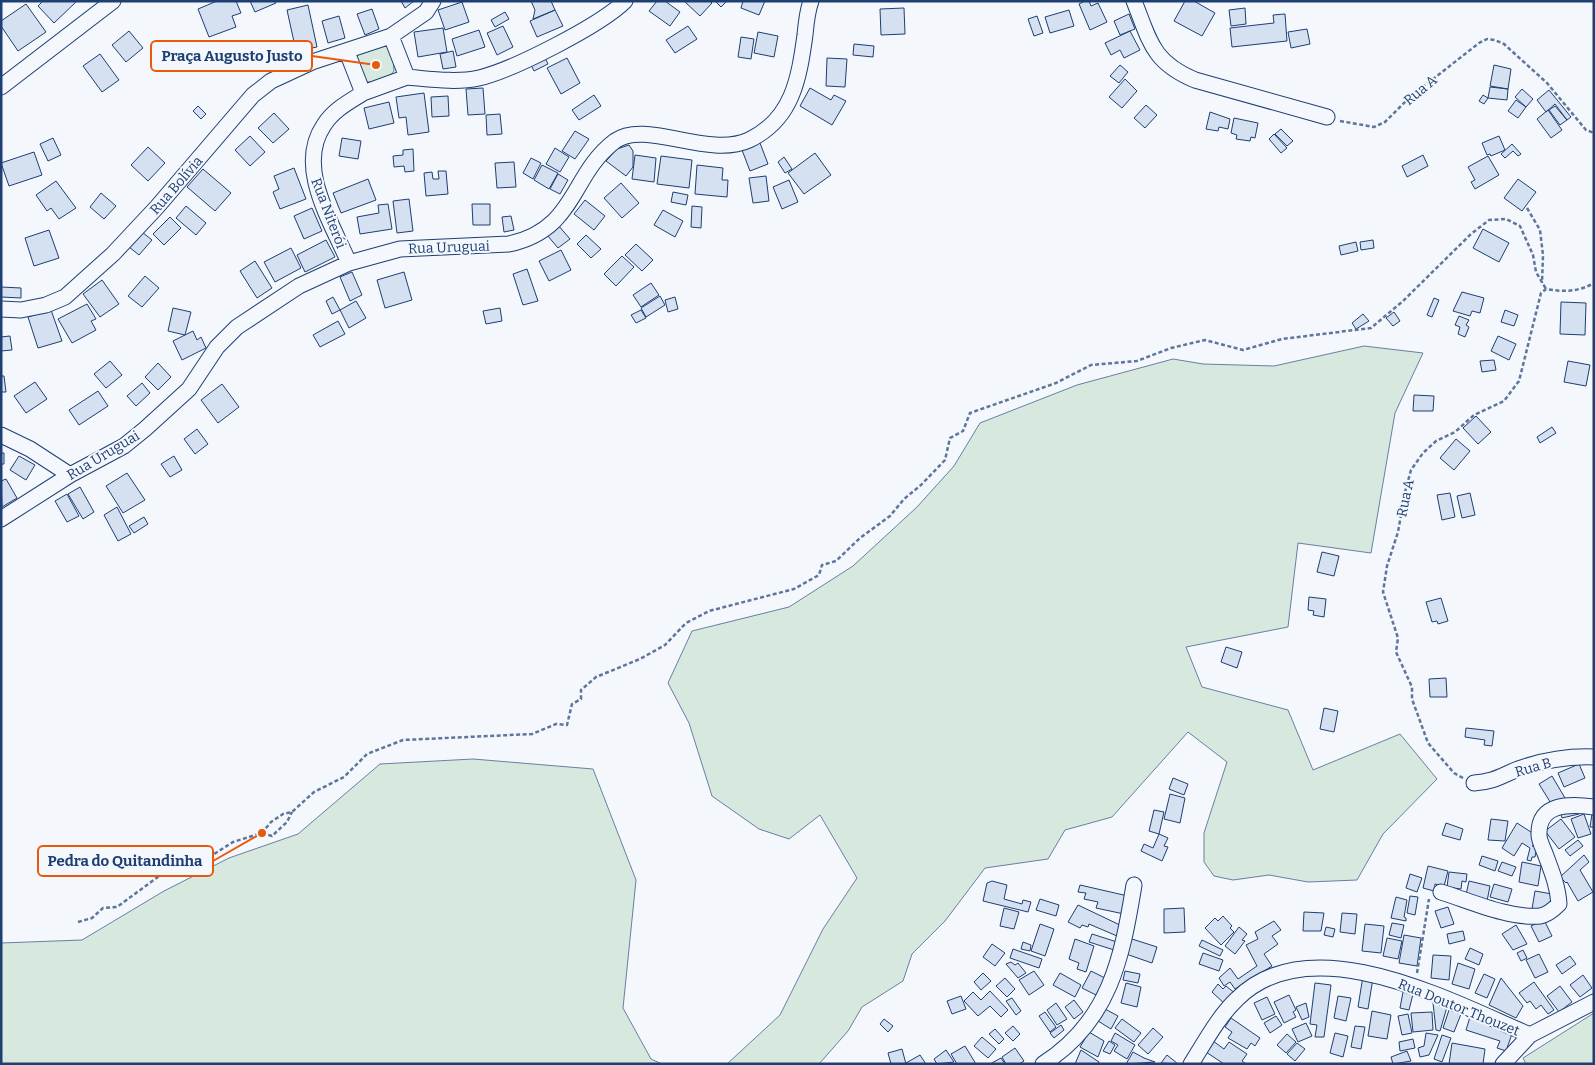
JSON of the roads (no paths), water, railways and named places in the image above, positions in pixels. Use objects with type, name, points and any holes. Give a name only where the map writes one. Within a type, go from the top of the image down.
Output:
[{"type":"street","name":"Rua Bolívia","points":[[1,309],[21,310],[46,305],[65,297],[113,254],[158,207],[253,96],[290,70],[390,36],[426,12],[433,1]]},
{"type":"street","points":[[390,36],[407,77],[447,81],[479,78],[514,65],[553,46],[616,11],[625,1]]},
{"type":"street","name":"Rua Uruguai","points":[[1,519],[70,474],[124,446],[165,413],[189,389],[217,347],[237,327],[299,286],[349,263],[400,249],[488,245],[526,240],[550,226],[560,216],[599,159],[615,141],[623,136],[653,135],[723,147],[742,143],[757,136],[774,124],[794,93],[811,1]]},
{"type":"street","points":[[1134,1],[1153,49],[1167,66],[1176,72],[1195,80],[1327,117]]},
{"type":"street","points":[[1,87],[110,2]]},
{"type":"street","points":[[347,52],[363,93]]},
{"type":"street","name":"Rua Niterói","points":[[349,263],[317,187],[312,164],[316,141],[324,124],[340,107],[363,93],[407,77]]},
{"type":"street","points":[[1,435],[70,474]]},
{"type":"street","name":"Rua B","points":[[1474,783],[1490,782],[1518,769],[1558,759],[1594,757]]},
{"type":"street","points":[[1441,892],[1516,914],[1541,916],[1553,910],[1559,904],[1558,889],[1538,836],[1540,824],[1546,814],[1555,807],[1569,804],[1594,807]]},
{"type":"street","points":[[1044,1063],[1076,1038],[1091,1020],[1112,984],[1125,941],[1134,885]]},
{"type":"street","name":"Rua Doutor Thouzet","points":[[1191,1064],[1238,998],[1275,974],[1297,969],[1336,969],[1368,974],[1414,987],[1530,1035]]},
{"type":"street","points":[[1503,1064],[1530,1035],[1594,1002]]},
{"type":"place","name":"Praça Augusto Justo","points":[[376,65]]},
{"type":"place","name":"Pedra do Quitandinha","points":[[262,833]]}]
